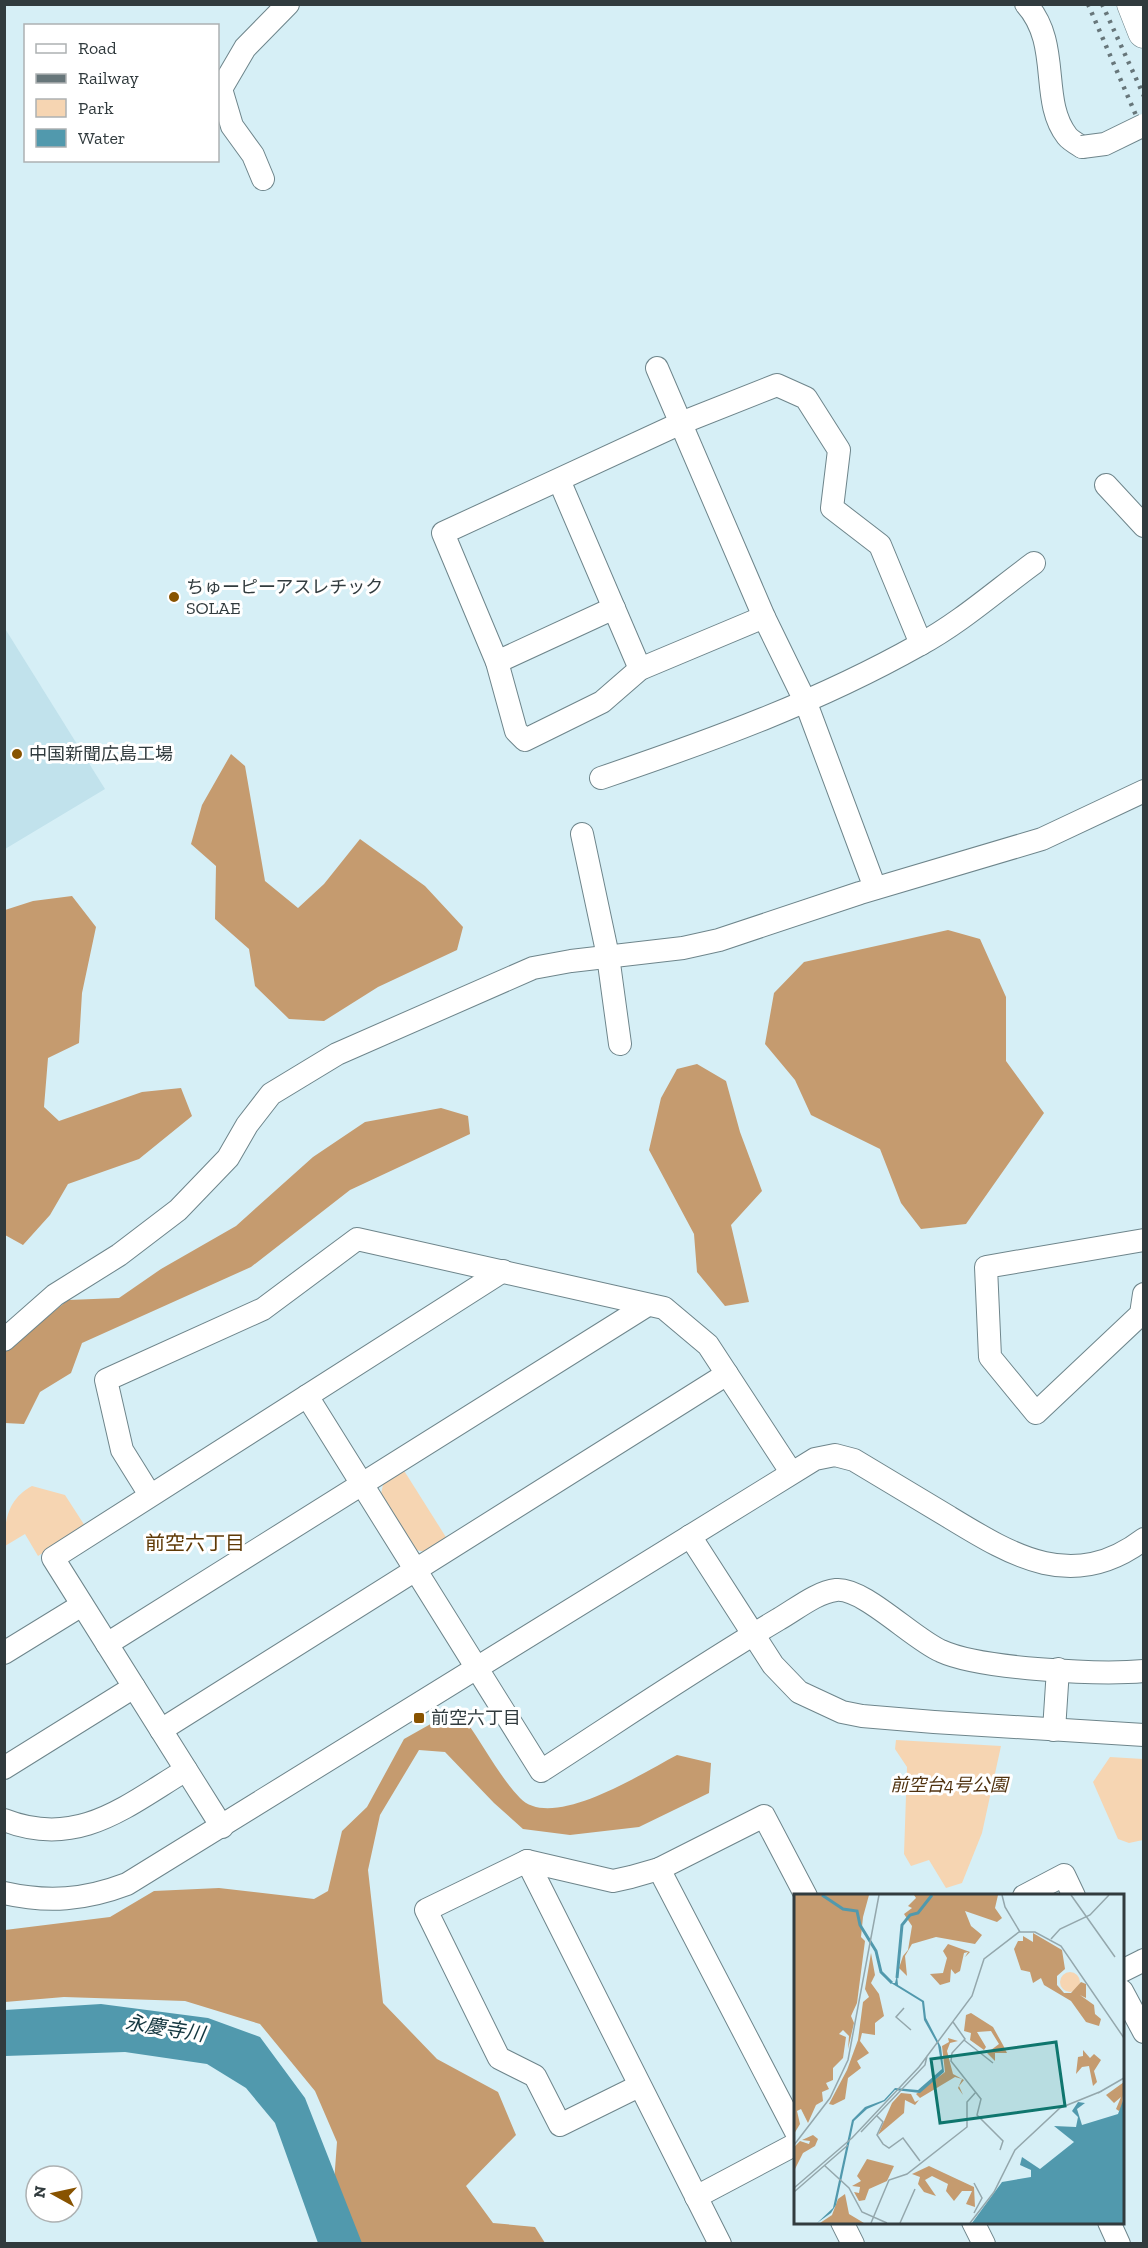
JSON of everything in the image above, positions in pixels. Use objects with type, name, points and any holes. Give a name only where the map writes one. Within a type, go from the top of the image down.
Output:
[{"type":"highway","points":[[1133,4],[1143,32]]},
{"type":"street","points":[[263,179],[253,155],[232,126],[221,89],[245,48],[288,4]]},
{"type":"street","points":[[1026,4],[1037,16],[1049,51],[1055,110],[1067,136],[1082,147],[1106,144],[1143,125]]},
{"type":"street","points":[[657,368],[764,617],[806,703],[875,888]]},
{"type":"street","points":[[764,617],[640,669],[602,702],[525,741],[516,731],[498,662],[443,533],[681,423],[777,385],[807,398],[839,450],[832,508],[880,545],[921,644]]},
{"type":"street","points":[[559,480],[640,669]]},
{"type":"street","points":[[1106,485],[1143,526]]},
{"type":"street","points":[[601,778],[695,746],[806,703],[921,644],[1034,563]]},
{"type":"street","points":[[498,662],[614,608]]},
{"type":"street","points":[[4,1340],[55,1295],[119,1255],[178,1210],[228,1158],[247,1125],[271,1094],[337,1054],[533,968],[608,956],[683,948],[719,940],[875,888],[1042,839],[1143,791]]},
{"type":"street","points":[[582,834],[608,956],[620,1044]]},
{"type":"street","points":[[150,1496],[122,1450],[106,1380],[263,1309],[357,1239],[503,1271],[646,1306],[664,1308],[708,1345],[791,1472]]},
{"type":"street","points":[[1143,1240],[986,1267],[990,1357],[1036,1413],[1141,1314],[1143,1294]]},
{"type":"street","points":[[222,1827],[53,1558],[503,1271]]},
{"type":"street","points":[[107,1644],[646,1306]]},
{"type":"street","points":[[161,1730],[727,1374]]},
{"type":"street","points":[[307,1396],[541,1771],[753,1635],[819,1596],[836,1590],[852,1593],[939,1651],[957,1658],[1058,1669],[1143,1671]]},
{"type":"street","points":[[4,1893],[50,1900],[96,1895],[127,1884],[478,1669],[791,1472],[815,1460],[835,1455],[854,1460],[1005,1551],[1056,1566],[1098,1563],[1119,1556],[1143,1539]]},
{"type":"street","points":[[690,1536],[773,1665],[799,1692],[842,1712],[882,1718],[1143,1735]]},
{"type":"street","points":[[4,1653],[82,1605]]},
{"type":"street","points":[[1054,1730],[1058,1669]]},
{"type":"street","points":[[4,1768],[134,1687]]},
{"type":"street","points":[[4,1820],[22,1827],[42,1830],[81,1828],[101,1821],[186,1770]]},
{"type":"street","points":[[639,2086],[560,2125],[535,2076],[499,2058],[426,1910],[527,1861],[613,1881],[659,1869],[764,1816],[805,1894]]},
{"type":"street","points":[[527,1861],[720,2244]]},
{"type":"street","points":[[659,1869],[794,2130]]},
{"type":"street","points":[[1028,1894],[1064,1875],[1073,1894]]},
{"type":"street","points":[[1124,1970],[1143,1960]]},
{"type":"street","points":[[1124,1995],[1143,2032]]},
{"type":"street","points":[[696,2198],[794,2145]]},
{"type":"street","points":[[843,2224],[853,2244]]},
{"type":"street","points":[[974,2224],[984,2244]]},
{"type":"street","points":[[1109,2224],[1119,2244]]},
{"type":"shaded area","points":[[4,627],[105,789],[5,849],[4,849]]},
{"type":"shaded area","points":[[231,754],[245,766],[265,881],[298,908],[324,884],[360,839],[425,886],[463,927],[457,950],[378,987],[324,1021],[289,1019],[255,986],[249,949],[215,919],[216,866],[191,844],[202,805]]},
{"type":"shaded area","points":[[72,896],[96,927],[82,993],[79,1043],[48,1058],[44,1107],[59,1121],[142,1092],[181,1088],[192,1116],[139,1159],[68,1184],[50,1215],[23,1245],[5,1235],[5,910],[33,901]]},
{"type":"shaded area","points":[[948,930],[980,939],[1006,997],[1006,1061],[1044,1113],[966,1224],[921,1229],[901,1203],[880,1149],[811,1115],[795,1080],[765,1044],[774,993],[804,962]]},
{"type":"shaded area","points":[[697,1064],[726,1081],[740,1132],[762,1191],[731,1225],[749,1302],[725,1306],[697,1272],[694,1234],[649,1150],[661,1098],[677,1069]]},
{"type":"shaded area","points":[[441,1108],[468,1116],[470,1134],[350,1190],[251,1267],[82,1343],[71,1373],[40,1392],[24,1424],[5,1423],[5,1351],[68,1300],[119,1298],[161,1269],[236,1226],[313,1157],[365,1122]]},
{"type":"shaded area","points":[[443,1717],[466,1721],[512,1789],[520,1798],[535,1807],[553,1808],[575,1804],[598,1796],[677,1755],[711,1763],[709,1793],[639,1827],[570,1835],[523,1829],[494,1803],[445,1752],[419,1750],[380,1815],[368,1870],[383,2003],[437,2059],[498,2092],[516,2135],[466,2186],[493,2223],[535,2227],[545,2243],[333,2243],[330,2237],[337,2142],[315,2091],[260,2024],[185,2001],[64,1997],[5,2002],[5,1930],[110,1917],[154,1891],[219,1888],[314,1899],[328,1891],[342,1831],[367,1807],[404,1739]]},
{"type":"green space","points":[[403,1469],[449,1542],[430,1553],[416,1550],[381,1494],[384,1480]]},
{"type":"green space","points":[[32,1486],[65,1495],[85,1526],[38,1556],[25,1534],[5,1546],[5,1527],[9,1511],[18,1497]]},
{"type":"green space","name":"前空台4号公園","points":[[896,1740],[1001,1746],[982,1833],[962,1883],[946,1888],[929,1860],[911,1866],[904,1854],[907,1767],[895,1749]]},
{"type":"green space","points":[[1110,1757],[1143,1759],[1143,1840],[1129,1843],[1118,1839],[1093,1782]]},
{"type":"water","name":"永慶寺川","points":[[101,2004],[208,2018],[260,2037],[305,2098],[362,2243],[318,2243],[275,2123],[246,2088],[207,2064],[125,2052],[5,2056],[5,2010]]},
{"type":"railway","points":[[1088,4],[1144,134]]},
{"type":"railway","points":[[1102,4],[1144,96]]},
{"type":"place","name":"ちゅーピーアスレチック SOLAE","points":[[174,597]]},
{"type":"place","name":"中国新聞広島工場","points":[[17,754]]},
{"type":"place","name":"前空六丁目","points":[[419,1718]]},
{"type":"district","name":"前空六丁目","points":[[195,1543]]}]
